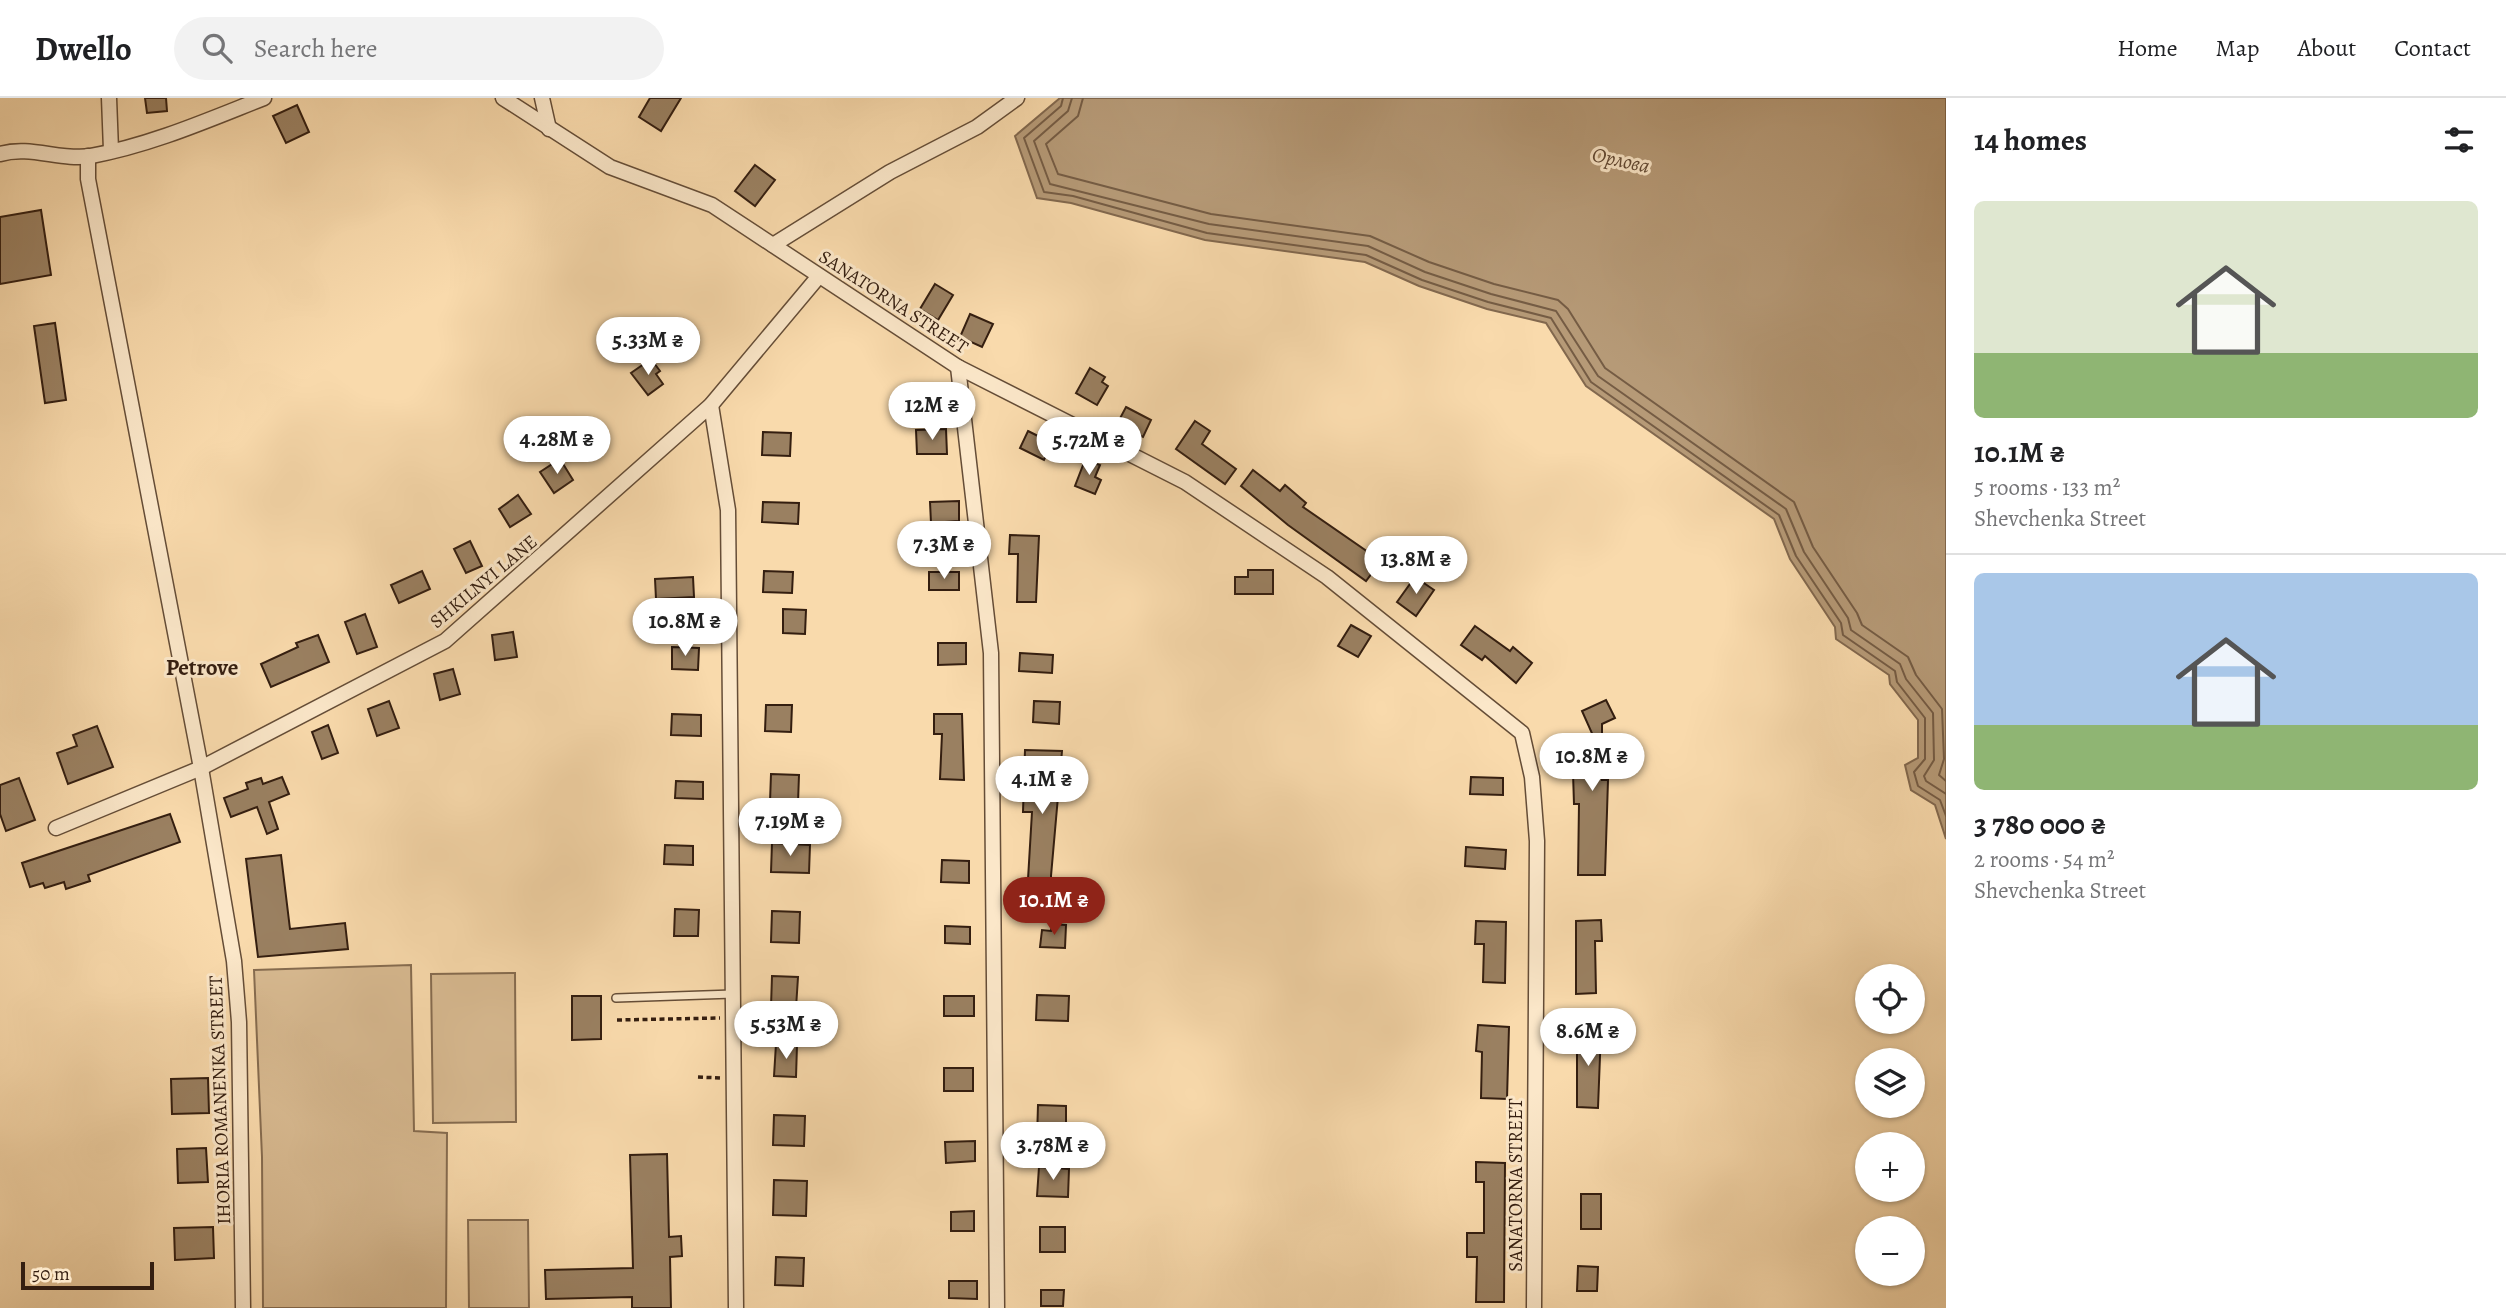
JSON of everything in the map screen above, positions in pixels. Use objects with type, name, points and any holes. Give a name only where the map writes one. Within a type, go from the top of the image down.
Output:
[{"type":"street","points":[[109,98],[111,150]]},
{"type":"street","points":[[0,154],[21,151],[88,156],[167,137],[264,98]]},
{"type":"street","name":"SANATORNA STREET","points":[[503,98],[610,167],[712,205],[958,368],[1185,482],[1327,578],[1522,733],[1532,777],[1537,841],[1534,1308]]},
{"type":"street","points":[[542,98],[549,129]]},
{"type":"street","points":[[773,245],[890,173],[977,127],[1017,98]]},
{"type":"street","name":"IHORIA ROMANENKA STREET","points":[[88,156],[88,179],[201,768],[233,961],[239,1022],[243,1308]]},
{"type":"street","name":"SHKILNYI LANE","points":[[56,828],[201,768],[445,641],[711,405],[819,276]]},
{"type":"street","points":[[958,368],[991,653],[997,1308]]},
{"type":"street","points":[[711,405],[728,510],[736,1308]]},
{"type":"lane","points":[[616,998],[733,994]]},
{"type":"path","points":[[617,1020],[733,1018]]},
{"type":"path","points":[[698,1077],[734,1078]]},
{"type":"shaded area","points":[[411,965],[414,1131],[447,1133],[446,1308],[263,1308],[262,1157],[254,970]]},
{"type":"shaded area","points":[[515,973],[516,1122],[433,1123],[431,974]]},
{"type":"shaded area","points":[[468,1220],[528,1220],[529,1308],[469,1308]]},
{"type":"water","name":"Орлова","points":[[1060,98],[1946,98],[1946,839],[1935,805],[1911,790],[1905,765],[1918,758],[1918,720],[1890,684],[1889,675],[1836,639],[1835,627],[1790,559],[1774,519],[1586,386],[1546,323],[1487,309],[1419,286],[1365,262],[1205,240],[1071,203],[1037,198],[1015,136]]},
{"type":"building","points":[[145,98],[166,98],[167,111],[147,113]]},
{"type":"building","points":[[650,98],[681,98],[661,131],[639,117]]},
{"type":"building","points":[[297,105],[309,132],[286,143],[273,116]]},
{"type":"building","points":[[755,165],[775,180],[755,206],[735,191]]},
{"type":"building","points":[[41,210],[51,275],[0,284],[0,217]]},
{"type":"building","points":[[935,284],[953,295],[938,320],[920,309]]},
{"type":"building","points":[[970,314],[993,324],[982,347],[960,337]]},
{"type":"building","points":[[55,323],[66,400],[45,403],[34,326]]},
{"type":"building","points":[[651,359],[660,371],[656,374],[663,384],[648,395],[631,373]]},
{"type":"building","points":[[1090,368],[1105,377],[1102,382],[1108,386],[1097,405],[1076,393]]},
{"type":"building","points":[[1126,407],[1151,420],[1143,437],[1117,424]]},
{"type":"building","points":[[1195,421],[1210,431],[1202,444],[1236,469],[1225,484],[1176,449]]},
{"type":"building","points":[[591,426],[605,444],[592,455],[577,437]]},
{"type":"building","points":[[946,429],[947,454],[917,454],[916,430]]},
{"type":"building","points":[[1028,431],[1052,443],[1044,460],[1020,448]]},
{"type":"building","points":[[763,432],[791,433],[790,456],[762,455]]},
{"type":"building","points":[[560,459],[573,480],[554,493],[540,472]]},
{"type":"building","points":[[1085,460],[1100,465],[1095,477],[1101,480],[1095,494],[1075,486]]},
{"type":"building","points":[[1253,470],[1280,491],[1285,485],[1306,503],[1303,507],[1381,561],[1366,581],[1288,525],[1241,486]]},
{"type":"building","points":[[518,495],[531,514],[510,527],[499,509]]},
{"type":"building","points":[[959,501],[959,521],[931,523],[930,502]]},
{"type":"building","points":[[763,502],[799,503],[798,524],[762,522]]},
{"type":"building","points":[[1010,535],[1039,536],[1036,602],[1017,602],[1018,554],[1009,554]]},
{"type":"building","points":[[470,541],[482,566],[466,573],[454,549]]},
{"type":"building","points":[[1248,570],[1273,570],[1273,594],[1235,594],[1235,577],[1248,577]]},
{"type":"building","points":[[422,571],[430,589],[399,603],[391,585]]},
{"type":"building","points":[[764,571],[793,572],[792,593],[763,592]]},
{"type":"building","points":[[929,572],[959,572],[959,590],[929,590]]},
{"type":"building","points":[[693,577],[694,597],[656,599],[655,579]]},
{"type":"building","points":[[1415,577],[1434,590],[1416,616],[1397,602]]},
{"type":"building","points":[[783,609],[806,610],[805,634],[783,633]]},
{"type":"building","points":[[365,614],[377,647],[357,654],[345,622]]},
{"type":"building","points":[[1351,625],[1371,636],[1358,657],[1338,646]]},
{"type":"building","points":[[1475,626],[1510,651],[1513,647],[1532,663],[1516,683],[1485,656],[1482,660],[1461,645]]},
{"type":"building","points":[[513,632],[517,657],[495,660],[492,635]]},
{"type":"building","points":[[318,635],[329,662],[271,687],[261,664],[298,647],[296,643]]},
{"type":"building","points":[[938,643],[966,643],[966,664],[938,665]]},
{"type":"building","points":[[672,647],[699,648],[698,670],[672,669]]},
{"type":"building","points":[[1020,653],[1053,655],[1052,673],[1019,671]]},
{"type":"building","points":[[453,669],[460,694],[440,700],[434,674]]},
{"type":"building","points":[[1606,700],[1615,718],[1602,724],[1602,780],[1608,780],[1605,875],[1578,875],[1579,804],[1574,804],[1572,741],[1595,740],[1582,711]]},
{"type":"building","points":[[389,701],[399,728],[377,736],[368,709]]},
{"type":"building","points":[[1034,701],[1060,702],[1059,724],[1033,722]]},
{"type":"building","points":[[766,705],[792,705],[791,732],[765,731]]},
{"type":"building","points":[[672,714],[701,715],[701,736],[671,735]]},
{"type":"building","points":[[934,714],[962,714],[964,780],[940,779],[942,734],[934,734]]},
{"type":"building","points":[[328,725],[338,753],[322,759],[312,732]]},
{"type":"building","points":[[97,726],[113,767],[68,784],[57,753],[77,746],[73,735]]},
{"type":"building","points":[[1025,750],[1062,751],[1051,876],[1053,896],[1027,896],[1032,812],[1023,812]]},
{"type":"building","points":[[771,774],[799,775],[798,803],[770,802]]},
{"type":"building","points":[[282,777],[289,794],[269,802],[278,829],[267,834],[257,807],[231,817],[224,798],[248,789],[246,783],[261,778],[263,784]]},
{"type":"building","points":[[1471,777],[1503,778],[1503,795],[1470,794]]},
{"type":"building","points":[[19,778],[35,820],[6,831],[0,814],[0,785]]},
{"type":"building","points":[[676,781],[703,782],[703,799],[675,798]]},
{"type":"building","points":[[170,814],[180,842],[88,875],[90,881],[66,889],[64,882],[45,888],[43,883],[30,887],[22,863]]},
{"type":"building","points":[[772,843],[810,845],[809,873],[771,872]]},
{"type":"building","points":[[665,845],[693,846],[693,865],[664,864]]},
{"type":"building","points":[[1466,847],[1506,850],[1505,869],[1465,866]]},
{"type":"building","points":[[281,855],[290,929],[345,923],[348,949],[258,957],[246,859]]},
{"type":"building","points":[[942,860],[969,861],[969,883],[941,882]]},
{"type":"building","points":[[675,909],[699,910],[698,936],[674,936]]},
{"type":"building","points":[[772,911],[800,912],[799,943],[771,942]]},
{"type":"building","points":[[1601,920],[1602,941],[1595,941],[1596,993],[1576,994],[1576,921]]},
{"type":"building","points":[[1476,921],[1506,922],[1505,983],[1483,982],[1484,944],[1475,944]]},
{"type":"building","points":[[1052,924],[1066,925],[1065,948],[1040,947],[1042,930],[1051,931]]},
{"type":"building","points":[[945,926],[970,927],[970,944],[945,943]]},
{"type":"building","points":[[772,976],[798,977],[796,1008],[771,1007]]},
{"type":"building","points":[[1037,995],[1069,996],[1068,1021],[1036,1020]]},
{"type":"building","points":[[572,996],[601,996],[601,1039],[572,1040]]},
{"type":"building","points":[[944,996],[974,996],[974,1016],[944,1016]]},
{"type":"building","points":[[1478,1025],[1509,1027],[1507,1099],[1481,1098],[1482,1052],[1476,1051]]},
{"type":"building","points":[[1577,1030],[1601,1030],[1598,1108],[1577,1107]]},
{"type":"building","points":[[776,1044],[797,1045],[796,1077],[774,1076]]},
{"type":"building","points":[[944,1068],[973,1068],[973,1091],[944,1091]]},
{"type":"building","points":[[208,1078],[209,1113],[172,1114],[171,1079]]},
{"type":"building","points":[[1038,1105],[1066,1106],[1066,1140],[1037,1139]]},
{"type":"building","points":[[774,1115],[805,1116],[804,1146],[773,1145]]},
{"type":"building","points":[[975,1141],[975,1161],[946,1163],[945,1142]]},
{"type":"building","points":[[206,1148],[208,1182],[178,1183],[177,1149]]},
{"type":"building","points":[[667,1154],[669,1237],[681,1236],[682,1256],[670,1257],[671,1308],[632,1308],[632,1297],[546,1299],[545,1270],[633,1268],[630,1155]]},
{"type":"building","points":[[1476,1162],[1505,1163],[1504,1302],[1476,1302],[1477,1257],[1467,1257],[1467,1233],[1484,1233],[1484,1182],[1476,1182]]},
{"type":"building","points":[[1039,1167],[1069,1169],[1068,1197],[1037,1196]]},
{"type":"building","points":[[774,1180],[807,1181],[806,1216],[773,1215]]},
{"type":"building","points":[[1581,1194],[1601,1194],[1601,1229],[1581,1229]]},
{"type":"building","points":[[974,1211],[974,1231],[951,1231],[951,1212]]},
{"type":"building","points":[[213,1227],[214,1258],[175,1260],[174,1228]]},
{"type":"building","points":[[1040,1227],[1065,1227],[1065,1252],[1040,1252]]},
{"type":"building","points":[[776,1257],[804,1258],[803,1286],[775,1285]]},
{"type":"building","points":[[1578,1266],[1598,1267],[1597,1291],[1577,1291]]},
{"type":"building","points":[[949,1281],[977,1281],[977,1299],[949,1298]]},
{"type":"building","points":[[1041,1290],[1064,1290],[1063,1306],[1041,1306]]},
{"type":"district","name":"Petrove","points":[[202,667]]}]
